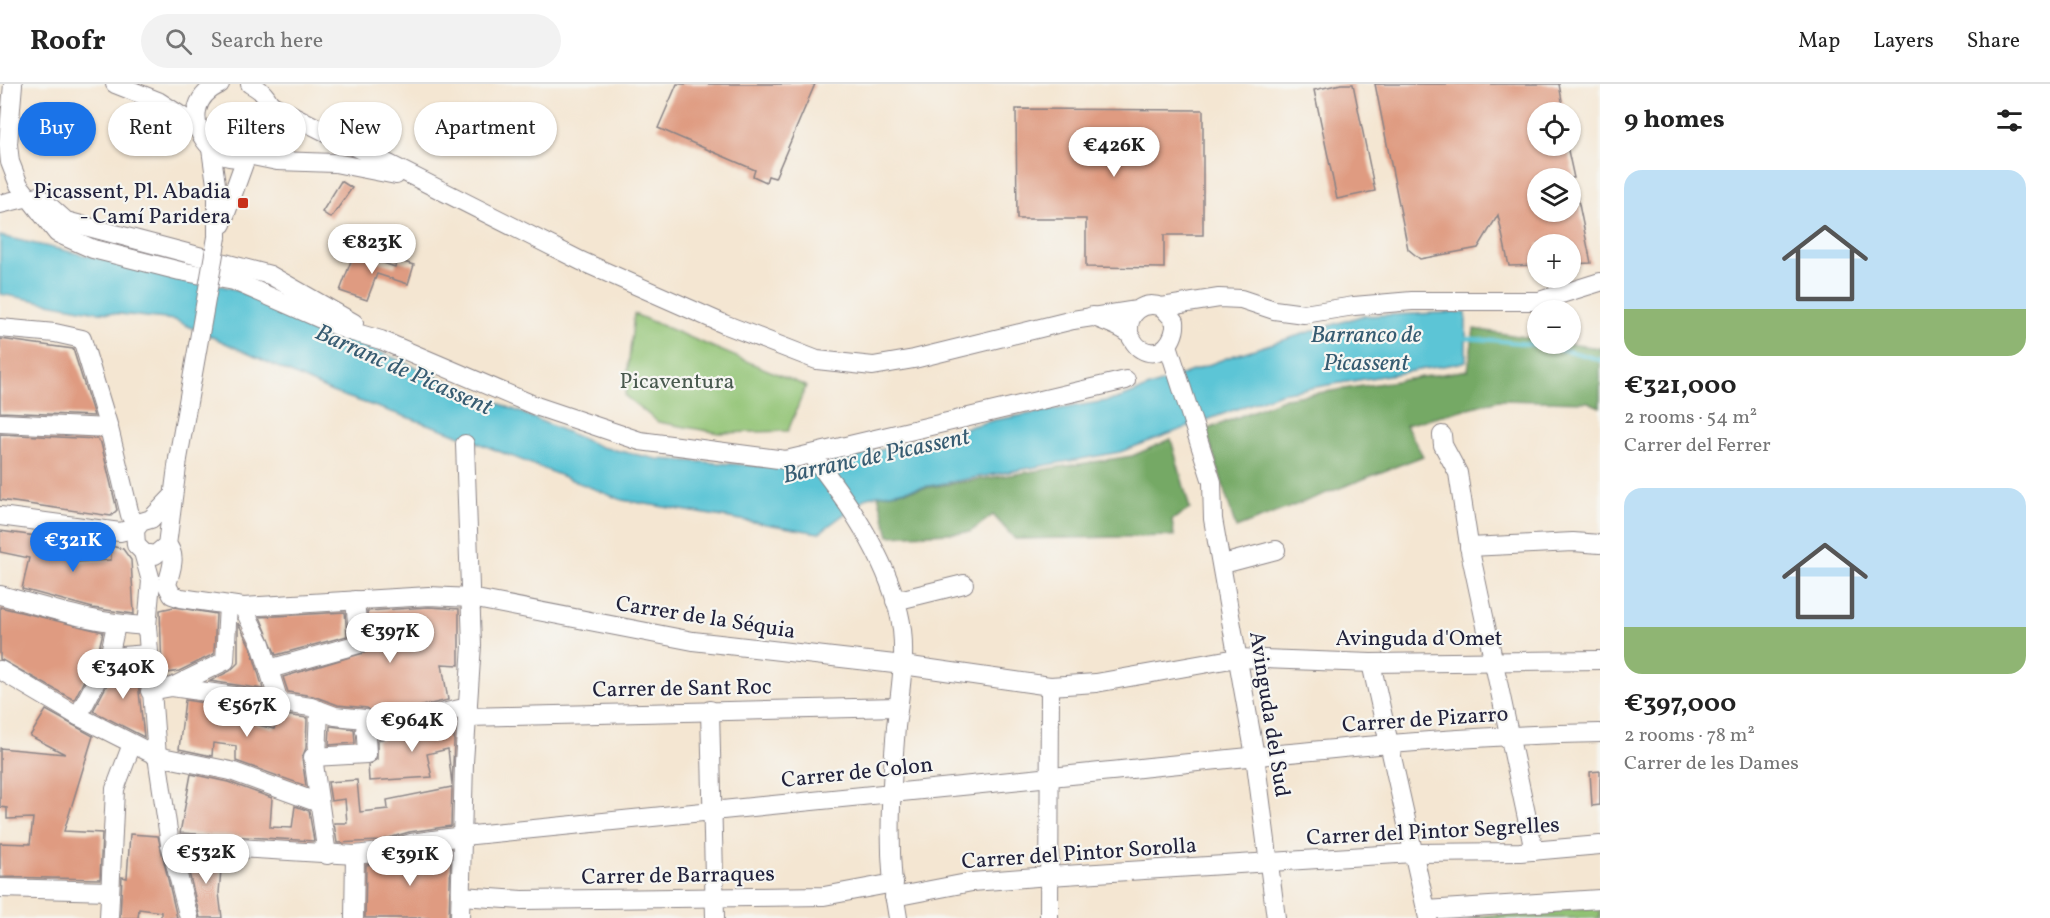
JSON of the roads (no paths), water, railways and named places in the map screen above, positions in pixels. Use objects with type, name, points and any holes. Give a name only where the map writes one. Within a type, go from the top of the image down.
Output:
[{"type":"street","points":[[14,84],[8,144],[10,162],[19,185],[57,233],[93,249],[180,271],[234,281],[346,330],[381,340],[536,406],[639,441],[786,460],[1126,380]]},
{"type":"street","points":[[21,84],[14,143],[18,165],[34,192],[66,221],[270,275],[381,340]]},
{"type":"street","points":[[115,84],[158,101],[197,126]]},
{"type":"street","points":[[205,141],[197,126],[199,104],[212,85]]},
{"type":"street","points":[[261,91],[421,181],[581,261],[724,324],[817,360],[873,366],[914,359],[1092,316],[1137,310],[1148,305],[1162,306],[1242,299],[1274,310],[1304,314],[1354,306],[1412,301],[1539,301],[1600,282]]},
{"type":"street","points":[[213,156],[217,191],[217,237]]},
{"type":"street","points":[[146,540],[173,496],[217,237],[248,156]]},
{"type":"street","points":[[253,156],[277,161],[335,163],[421,181]]},
{"type":"street","points":[[232,195],[260,168],[277,161]]},
{"type":"street","points":[[0,204],[29,198]]},
{"type":"street","points":[[1175,326],[1208,301]]},
{"type":"street","points":[[1092,316],[1128,333],[1135,345],[1160,348],[1174,337],[1175,326],[1169,311],[1162,306]]},
{"type":"street","points":[[1128,333],[1131,316],[1137,310]]},
{"type":"street","points":[[0,328],[55,333],[82,339],[109,428],[130,515],[146,540],[151,592],[147,626],[148,654],[157,756],[170,844],[189,918]]},
{"type":"street","name":"Avinguda del Sud","points":[[1160,348],[1171,375],[1205,483],[1223,564],[1255,756],[1276,918]]},
{"type":"street","points":[[0,423],[109,428]]},
{"type":"street","points":[[1442,435],[1443,445],[1458,473],[1469,548],[1534,851]]},
{"type":"street","points":[[460,918],[471,598],[465,444]]},
{"type":"street","points":[[811,454],[850,509],[877,555],[900,614],[903,665],[891,791],[894,890],[898,918]]},
{"type":"street","points":[[0,516],[146,540]]},
{"type":"street","name":"Carrer de la Séquia","points":[[146,540],[172,551],[168,591],[181,598],[235,606],[429,596],[471,598],[693,641],[903,665],[1050,686],[1096,683],[1237,658]]},
{"type":"street","points":[[1469,548],[1573,542],[1600,544]]},
{"type":"street","points":[[1223,564],[1276,550]]},
{"type":"street","points":[[895,601],[964,584]]},
{"type":"street","points":[[0,595],[57,613],[116,625],[147,626]]},
{"type":"street","points":[[269,669],[359,644],[355,600]]},
{"type":"street","points":[[235,606],[261,644],[279,702]]},
{"type":"street","points":[[150,691],[172,687],[225,661],[235,606]]},
{"type":"street","points":[[78,716],[109,657],[116,625]]},
{"type":"street","points":[[109,657],[148,654]]},
{"type":"street","name":"Avinguda d'Omet","points":[[1237,658],[1371,663],[1600,660]]},
{"type":"street","points":[[1371,663],[1427,914],[1600,899]]},
{"type":"street","points":[[0,670],[97,727],[157,756],[231,771],[319,803]]},
{"type":"street","points":[[1050,686],[1048,876],[1050,918]]},
{"type":"street","points":[[172,687],[279,702],[319,710],[335,716],[364,719],[367,754],[313,758],[327,855]]},
{"type":"street","name":"Carrer de Sant Roc","points":[[365,730],[468,712],[898,707]]},
{"type":"street","points":[[317,757],[319,710]]},
{"type":"street","points":[[710,710],[715,918]]},
{"type":"street","name":"Carrer de Pizarro","points":[[1255,756],[1509,735],[1600,733]]},
{"type":"street","points":[[108,918],[115,789],[132,744]]},
{"type":"street","name":"Carrer de Colon","points":[[170,844],[355,855],[381,852],[411,843],[463,836],[712,809],[1255,756]]},
{"type":"street","name":"Carrer del Pintor Segrelles","points":[[1269,862],[1413,853],[1534,851],[1600,845]]},
{"type":"street","points":[[354,918],[355,855]]},
{"type":"street","name":"Carrer del Pintor Sorolla","points":[[894,890],[1048,876],[1269,862]]},
{"type":"street","points":[[0,888],[110,891]]},
{"type":"street","name":"Carrer de Barraques","points":[[461,896],[522,900],[824,896],[894,890]]},
{"type":"water","name":"Barranco de Picassent","points":[[0,236],[231,288],[601,447],[657,459],[807,469],[995,420],[1118,399],[1232,356],[1361,316],[1466,312],[1466,362],[1280,393],[1120,452],[867,497],[819,533],[622,500],[448,431],[332,392],[175,320],[92,311],[0,294]]},
{"type":"waterway","name":"Barranc de Picassent","points":[[1462,338],[1549,347],[1600,360]]},
{"type":"place","name":"Picassent, Pl. Abadia - Camí Paridera","points":[[243,203]]},
{"type":"park label","name":"Picaventura","points":[[677,380]]}]
